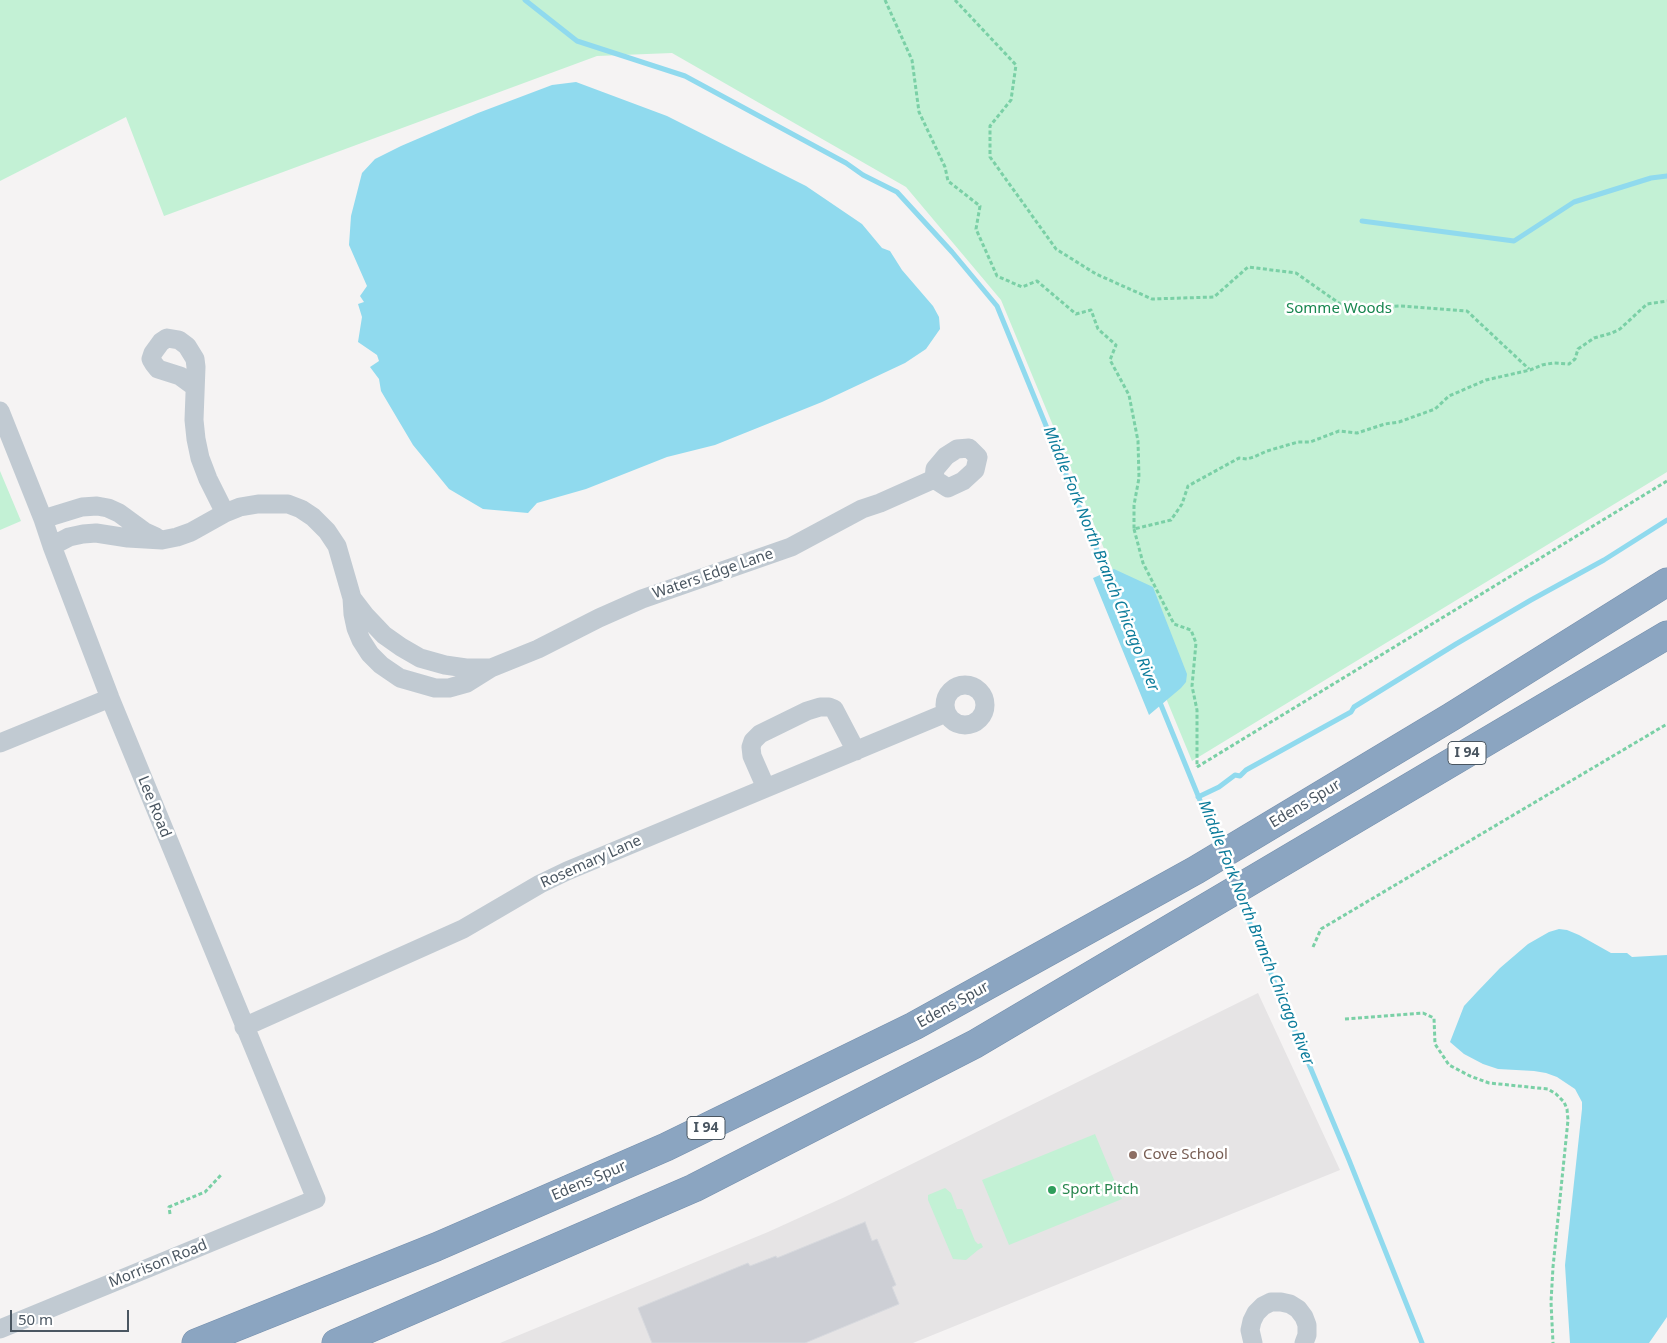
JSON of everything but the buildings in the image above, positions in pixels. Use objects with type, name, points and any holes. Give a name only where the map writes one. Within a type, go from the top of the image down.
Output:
[{"type":"highway","name":"Edens Spur","points":[[196,1343],[436,1247],[666,1147],[914,1026],[1196,870],[1451,717],[1667,582]]},
{"type":"highway","name":"I 94","points":[[336,1343],[694,1188],[975,1044],[1667,636]]},
{"type":"street","points":[[195,387],[194,420],[200,458],[225,513]]},
{"type":"street","name":"Lee Road","points":[[2,420],[43,519],[110,698],[316,1199]]},
{"type":"street","name":"Waters Edge Lane","points":[[52,546],[69,538],[96,533],[128,538],[162,540],[178,537],[225,513],[240,507],[258,504],[288,504],[302,509],[328,530],[337,546],[352,598],[353,614],[361,640],[370,654],[381,665],[400,678],[435,688],[449,688],[467,683],[491,668],[538,649],[642,598],[791,547],[862,509],[934,479]]},
{"type":"street","points":[[43,519],[82,507],[97,506],[120,513],[145,532],[162,540]]},
{"type":"street","name":"Waters Edge Lane","points":[[352,598],[384,635],[401,648],[420,658],[445,665],[466,668],[491,668]]},
{"type":"street","points":[[0,743],[110,698]]},
{"type":"street","points":[[766,788],[752,756],[751,747],[754,741],[760,734],[807,711],[820,707],[834,708],[856,750]]},
{"type":"street","name":"Rosemary Lane","points":[[244,1027],[463,929],[540,884],[567,871],[946,713]]},
{"type":"street","name":"Morrison Road","points":[[0,1329],[316,1199]]},
{"type":"street","points":[[1253,1343],[1250,1330],[1256,1313],[1263,1306],[1271,1302],[1281,1302],[1290,1304],[1298,1309],[1304,1317],[1307,1335],[1304,1343]]},
{"type":"path","points":[[885,0],[912,60],[920,112],[945,167],[948,181],[980,206],[976,229],[997,276],[1022,287],[1038,281],[1076,314],[1091,310],[1098,329],[1116,345],[1110,360],[1130,395],[1138,441],[1139,478],[1134,505],[1134,529],[1142,563],[1174,624],[1191,630],[1196,643],[1192,686],[1197,710],[1197,767],[1667,481]]},
{"type":"path","points":[[955,0],[1016,65],[1011,100],[990,126],[990,157],[1056,249],[1096,274],[1152,299],[1214,297],[1248,267],[1296,273],[1346,308],[1401,306],[1467,311],[1530,370]]},
{"type":"path","points":[[1134,529],[1171,520],[1182,504],[1188,486],[1239,458],[1247,459],[1269,450],[1298,442],[1310,442],[1339,432],[1357,433],[1385,424],[1399,422],[1436,409],[1449,396],[1478,383],[1530,370],[1542,365],[1552,363],[1569,364],[1575,359],[1578,349],[1594,338],[1620,329],[1647,304],[1667,301]]},
{"type":"path","points":[[1313,947],[1322,929],[1667,724]]},
{"type":"path","points":[[1345,1019],[1423,1013],[1434,1018],[1435,1044],[1449,1065],[1489,1083],[1548,1089],[1564,1102],[1568,1120],[1552,1267],[1551,1302],[1554,1343]]},
{"type":"path","points":[[170,1214],[169,1207],[205,1192],[221,1175]]},
{"type":"shaded area","name":"Cove School","points":[[1258,993],[1340,1170],[913,1343],[500,1343],[768,1232],[845,1197]]},
{"type":"green space","name":"Somme Woods","points":[[0,0],[1667,0],[1667,472],[1192,761],[1001,300],[906,187],[672,53],[597,56],[164,216],[126,117],[0,181]]},
{"type":"green space","points":[[0,471],[21,521],[0,530]]},
{"type":"green space","name":"Sport Pitch","points":[[1095,1134],[1122,1199],[1009,1245],[982,1180]]},
{"type":"green space","points":[[945,1188],[951,1193],[957,1209],[962,1209],[975,1241],[978,1244],[981,1243],[983,1247],[966,1260],[953,1259],[928,1200],[928,1195]]},
{"type":"water","points":[[576,82],[667,116],[806,186],[862,224],[882,248],[890,251],[902,270],[933,306],[939,317],[940,329],[926,349],[905,363],[822,402],[715,445],[667,457],[586,489],[537,503],[528,513],[483,509],[449,489],[413,445],[381,391],[379,379],[370,367],[379,361],[377,355],[358,342],[362,317],[358,304],[364,302],[360,296],[367,286],[349,245],[351,216],[362,173],[375,159],[478,113],[552,85]]},
{"type":"water","points":[[1114,569],[1153,587],[1187,674],[1186,682],[1181,688],[1149,715],[1093,578]]},
{"type":"water","points":[[1559,929],[1579,935],[1611,953],[1627,953],[1632,957],[1667,955],[1667,1317],[1649,1343],[1570,1343],[1565,1265],[1582,1109],[1582,1102],[1575,1089],[1557,1077],[1546,1073],[1498,1069],[1483,1064],[1464,1054],[1450,1042],[1464,1006],[1500,968],[1528,944],[1549,932]]},
{"type":"waterway","name":"Middle Fork North Branch Chicago River","points":[[525,0],[577,41],[685,76],[897,192],[952,252],[997,306],[1108,577]]},
{"type":"waterway","points":[[1362,221],[1514,241],[1574,202],[1651,178],[1667,176]]},
{"type":"waterway","points":[[1198,797],[1219,787],[1235,775],[1240,776],[1246,770],[1351,712],[1354,707],[1456,644],[1604,560],[1667,520]]},
{"type":"waterway","name":"Middle Fork North Branch Chicago River","points":[[1159,700],[1219,847]]},
{"type":"waterway","name":"Middle Fork North Branch Chicago River","points":[[1225,862],[1233,882]]},
{"type":"waterway","name":"Middle Fork North Branch Chicago River","points":[[1239,897],[1349,1160],[1422,1343]]},
{"type":"place","name":"Cove School","points":[[1133,1155]]},
{"type":"place","name":"Sport Pitch","points":[[1052,1190]]}]
